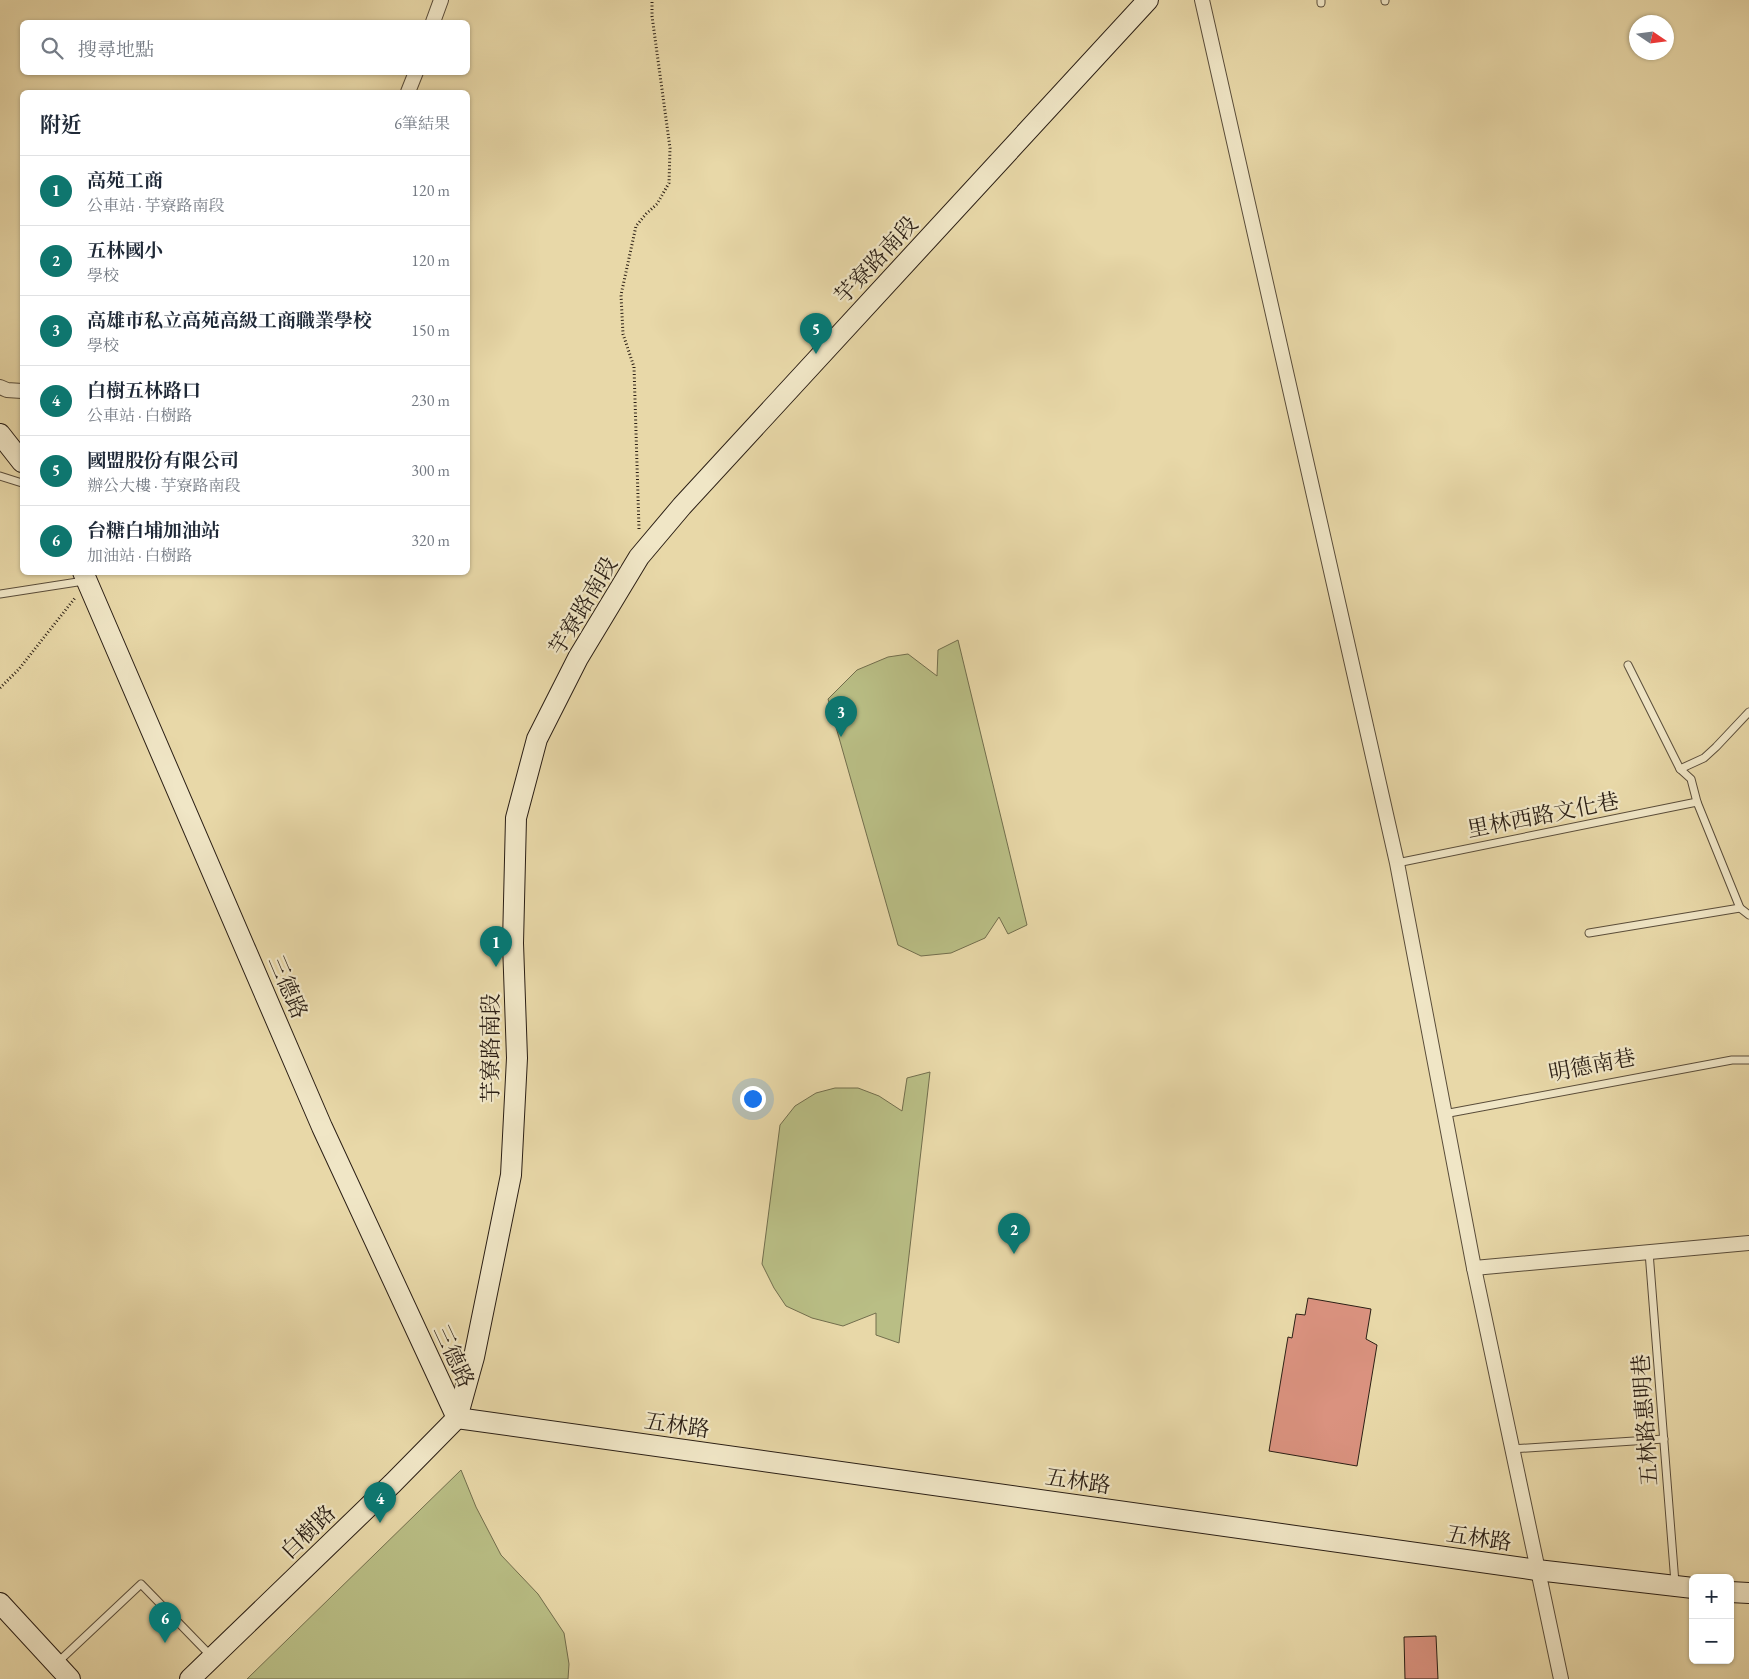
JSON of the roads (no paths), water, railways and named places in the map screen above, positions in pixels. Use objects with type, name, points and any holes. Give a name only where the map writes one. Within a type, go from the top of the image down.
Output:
[{"type":"street","points":[[435,20],[441,0]]},
{"type":"street","name":"芋寮路南段","points":[[457,1418],[474,1356],[511,1175],[517,1058],[513,943],[516,818],[537,739],[578,658],[639,557],[682,506],[1148,0]]},
{"type":"street","points":[[1202,0],[1397,863],[1474,1268],[1561,1679]]},
{"type":"street","points":[[409,90],[415,75]]},
{"type":"street","points":[[0,387],[7,390],[20,391]]},
{"type":"street","points":[[0,434],[20,459]]},
{"type":"street","name":"三德路","points":[[85,576],[322,1127],[457,1418]]},
{"type":"street","points":[[1474,1268],[1749,1243]]},
{"type":"street","name":"五林路","points":[[457,1418],[1537,1570],[1684,1587]]},
{"type":"street","name":"白樹路","points":[[190,1679],[393,1483],[457,1418]]},
{"type":"street","points":[[1734,1592],[1749,1593]]},
{"type":"street","points":[[0,1602],[70,1679]]},
{"type":"lane","points":[[0,476],[20,482]]},
{"type":"lane","points":[[0,594],[85,576]]},
{"type":"lane","points":[[1628,665],[1680,769],[1691,779],[1697,802],[1740,908],[1749,915]]},
{"type":"lane","points":[[1680,769],[1704,758],[1749,712]]},
{"type":"lane","name":"里林西路文化巷","points":[[1397,863],[1697,802]]},
{"type":"lane","points":[[1589,933],[1740,908]]},
{"type":"lane","name":"明德南巷","points":[[1444,1114],[1732,1060],[1749,1060]]},
{"type":"lane","name":"五林路惠明巷","points":[[1649,1252],[1664,1439],[1684,1587]]},
{"type":"lane","points":[[1511,1449],[1664,1439]]},
{"type":"lane","points":[[57,1664],[141,1584],[212,1658]]},
{"type":"place","name":"國盟股份有限公司","points":[[816,354]]},
{"type":"place","name":"高雄市私立高苑高級工商職業學校","points":[[841,737]]},
{"type":"place","name":"高苑工商","points":[[496,967]]},
{"type":"place","name":"五林國小","points":[[1014,1254]]},
{"type":"place","name":"白樹五林路口","points":[[380,1523]]},
{"type":"place","name":"台糖白埔加油站","points":[[165,1643]]}]
